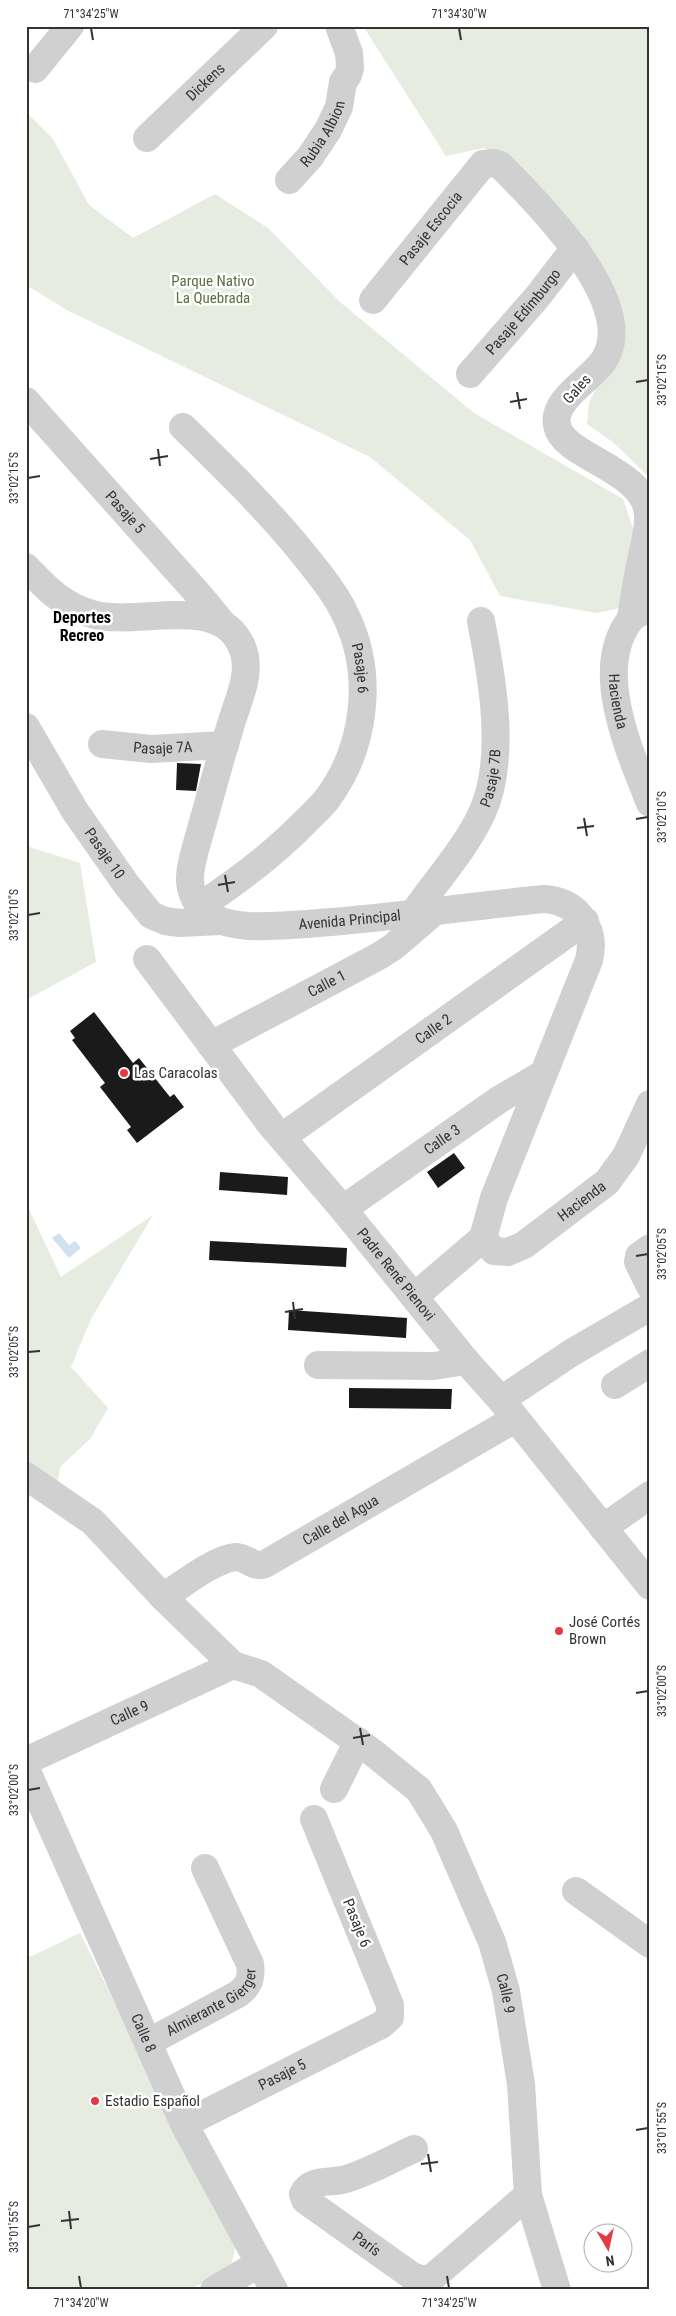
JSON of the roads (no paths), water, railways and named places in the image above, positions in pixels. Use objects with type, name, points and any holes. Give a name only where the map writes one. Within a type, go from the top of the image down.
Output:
[{"type":"street","points":[[35,69],[70,26]]},
{"type":"street","name":"Dickens","points":[[147,138],[264,26]]},
{"type":"street","name":"Rubia Albion","points":[[289,180],[310,156],[328,130],[339,107],[343,82],[348,75],[349,53],[340,30]]},
{"type":"street","name":"Gales","points":[[494,163],[504,170],[575,248],[598,283],[609,315],[612,341],[604,360],[569,396],[557,412],[557,426],[562,436],[580,451],[633,484],[648,512],[640,613]]},
{"type":"street","name":"Pasaje Escocia","points":[[373,300],[476,170],[484,164],[494,163]]},
{"type":"street","name":"Pasaje Edimburgo","points":[[470,374],[538,296],[575,248]]},
{"type":"street","name":"Pasaje 5","points":[[26,401],[222,623]]},
{"type":"street","name":"Pasaje 6","points":[[183,427],[284,530],[323,579],[349,622],[360,657],[362,678],[363,700],[355,743],[348,763],[326,800],[291,837],[240,880],[210,913]]},
{"type":"street","points":[[26,567],[51,594],[64,603],[94,615],[119,618],[200,616],[222,623],[238,639],[246,660],[244,683],[191,866],[191,887],[210,913]]},
{"type":"street","name":"Hacienda","points":[[640,613],[621,638],[615,658],[614,690],[634,763],[650,803]]},
{"type":"street","name":"Pasaje 7B","points":[[424,912],[482,813],[493,777],[495,736],[492,692],[481,621]]},
{"type":"street","name":"Pasaje 10","points":[[26,728],[75,811],[126,884],[151,915],[165,921],[180,923],[210,913]]},
{"type":"street","name":"Pasaje 7A","points":[[102,744],[151,750],[225,745]]},
{"type":"street","name":"Avenida Principal","points":[[210,913],[248,926],[310,923],[552,900],[568,905],[585,922]]},
{"type":"street","name":"Calle 1","points":[[211,1045],[379,956],[393,947],[424,912]]},
{"type":"street","points":[[415,1296],[483,1238],[494,1198],[589,960],[592,941],[585,922]]},
{"type":"street","name":"Calle 2","points":[[282,1137],[585,922]]},
{"type":"street","name":"Padre René Pienovi","points":[[147,959],[282,1137],[415,1296],[466,1361],[508,1409],[603,1528],[645,1572]]},
{"type":"street","name":"Calle 3","points":[[343,1209],[500,1099],[544,1074]]},
{"type":"street","name":"Hacienda","points":[[483,1238],[494,1251],[508,1252],[524,1245],[607,1182],[626,1156],[650,1104]]},
{"type":"street","points":[[650,1248],[638,1256],[638,1262],[650,1286]]},
{"type":"street","name":"Calle del Agua","points":[[164,1597],[215,1564],[228,1559],[236,1557],[254,1565],[260,1566],[265,1564],[508,1409],[571,1353],[650,1307]]},
{"type":"street","points":[[318,1365],[434,1366],[466,1361]]},
{"type":"street","points":[[615,1385],[650,1364]]},
{"type":"street","name":"Calle 9","points":[[26,1476],[93,1522],[164,1597],[233,1665],[261,1674],[358,1741],[419,1790],[444,1831],[492,1942],[506,1991],[521,2084],[528,2194],[557,2290]]},
{"type":"street","points":[[603,1528],[650,1495]]},
{"type":"street","name":"Calle 9","points":[[26,1761],[216,1671],[233,1665]]},
{"type":"street","points":[[334,1789],[358,1741]]},
{"type":"street","name":"Calle 8","points":[[26,1769],[184,2124],[274,2290]]},
{"type":"street","name":"Pasaje 6","points":[[314,1819],[390,2005],[390,2017],[381,2025]]},
{"type":"street","name":"Almierante Gierger","points":[[149,2042],[238,1994],[249,1982],[250,1964],[205,1868]]},
{"type":"street","points":[[576,1891],[650,1944]]},
{"type":"street","name":"Pasaje 5","points":[[184,2124],[381,2025]]},
{"type":"street","name":"París","points":[[414,2149],[342,2180],[314,2184],[306,2188],[303,2194],[305,2200],[412,2276],[423,2280],[433,2277],[528,2194]]},
{"type":"street","points":[[214,2290],[260,2264]]},
{"type":"water","points":[[59,1233],[69,1245],[75,1241],[81,1248],[69,1258],[52,1238]]},
{"type":"place","name":"Las Caracolas","points":[[124,1073]]},
{"type":"place","name":"José Cortés Brown","points":[[559,1631]]},
{"type":"place","name":"Estadio Español","points":[[95,2101]]},
{"type":"district","name":"Deportes Recreo","points":[[82,626]]},
{"type":"park label","name":"Parque Nativo La Quebrada","points":[[213,290]]}]
